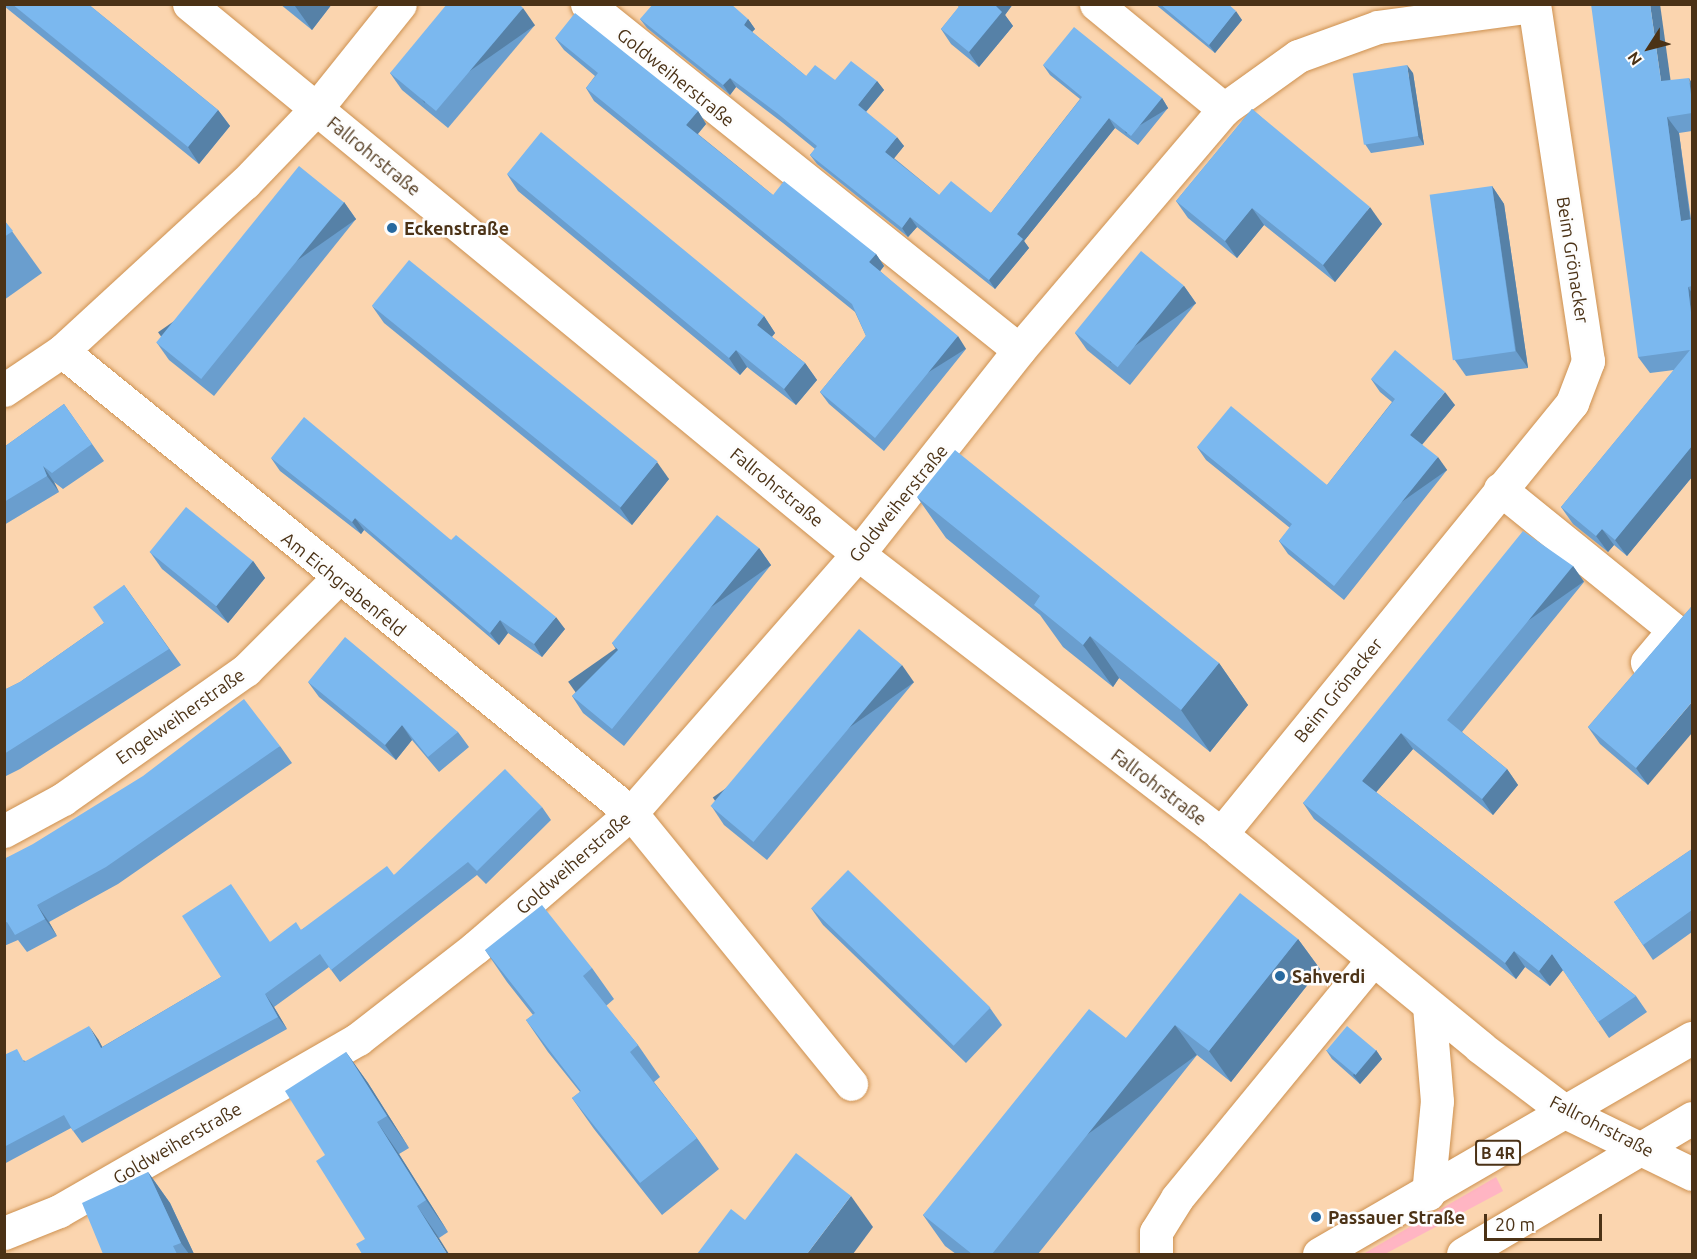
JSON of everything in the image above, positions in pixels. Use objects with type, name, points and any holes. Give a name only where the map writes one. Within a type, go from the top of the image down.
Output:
[{"type":"street","name":"Fallrohrstraße","points":[[189,4],[858,554],[1221,834],[1429,1006],[1568,1113],[1646,1147],[1692,1174]]},
{"type":"street","points":[[4,390],[62,351],[245,183],[316,109],[400,4]]},
{"type":"street","name":"Goldweiherstraße","points":[[587,4],[1019,350]]},
{"type":"street","points":[[1095,4],[1130,15],[1224,109]]},
{"type":"street","name":"Goldweiherstraße","points":[[4,1233],[59,1211],[358,1039],[476,947],[631,813],[858,554],[1019,350],[1224,109],[1298,56],[1378,27],[1534,5]]},
{"type":"street","name":"Beim Grönacker","points":[[1221,834],[1572,403],[1588,361],[1534,5]]},
{"type":"street","name":"Am Eichgrabenfeld","points":[[62,351],[337,579],[631,813],[851,1084]]},
{"type":"street","points":[[1500,489],[1674,630],[1628,684]]},
{"type":"street","name":"Engelweiherstraße","points":[[4,831],[63,799],[246,670],[337,579]]},
{"type":"street","points":[[1156,1254],[1156,1232],[1177,1198],[1372,959]]},
{"type":"street","points":[[1428,1194],[1437,1101],[1429,1006]]},
{"type":"street","name":"B 4R","points":[[1319,1254],[1568,1113],[1692,1038]]},
{"type":"street","points":[[1463,1254],[1692,1118]]},
{"type":"shaded area","points":[[1496,1177],[1503,1191],[1385,1254],[1363,1254]]},
{"type":"building","points":[[12,4],[88,4],[218,110],[188,147]]},
{"type":"building","points":[[447,4],[519,4],[523,8],[436,111],[390,73]]},
{"type":"building","points":[[653,4],[731,4],[748,19],[744,25],[806,76],[815,65],[835,80],[851,61],[877,81],[858,105],[897,137],[885,152],[939,195],[951,181],[991,213],[1082,97],[1043,65],[1074,27],[1162,98],[1131,136],[1109,118],[1017,234],[1023,239],[989,280],[910,217],[902,228],[810,155],[817,146],[777,113],[730,78],[723,85],[640,19]]},
{"type":"building","points":[[961,4],[994,4],[1002,12],[969,52],[941,29]]},
{"type":"building","points":[[1160,4],[1170,4],[1170,6],[1172,4],[1228,4],[1236,11],[1209,45]]},
{"type":"building","points":[[1591,4],[1650,4],[1661,81],[1689,78],[1692,103],[1692,113],[1667,117],[1681,221],[1692,219],[1692,286],[1688,287],[1692,321],[1692,446],[1615,540],[1602,529],[1596,536],[1561,507],[1690,350],[1638,357]]},
{"type":"building","points":[[575,13],[698,111],[686,125],[773,195],[784,181],[876,254],[869,262],[958,336],[875,438],[820,392],[866,336],[852,304],[586,88],[598,73],[555,38]]},
{"type":"building","points":[[1407,65],[1418,136],[1364,145],[1353,74]]},
{"type":"building","points":[[1252,109],[1370,207],[1323,265],[1252,208],[1225,241],[1176,201]]},
{"type":"building","points":[[541,132],[764,316],[757,325],[805,363],[784,389],[736,350],[729,358],[507,174]]},
{"type":"building","points":[[299,166],[344,203],[201,379],[156,342]]},
{"type":"building","points":[[1492,186],[1515,351],[1453,360],[1430,195]]},
{"type":"building","points":[[4,220],[13,231],[4,237]]},
{"type":"building","points":[[1141,251],[1184,286],[1118,367],[1075,333]]},
{"type":"building","points":[[409,260],[658,461],[621,507],[372,306]]},
{"type":"building","points":[[1395,350],[1445,392],[1410,435],[1438,457],[1334,586],[1279,541],[1292,524],[1197,447],[1231,406],[1327,485],[1395,399],[1371,379]]},
{"type":"building","points":[[64,404],[92,444],[52,473],[43,466],[47,476],[4,502],[4,447]]},
{"type":"building","points":[[304,417],[451,540],[456,535],[556,617],[534,644],[500,620],[490,633],[355,518],[352,522],[271,458]]},
{"type":"building","points":[[955,450],[1219,663],[1181,710],[1090,636],[1083,645],[1034,605],[1040,596],[917,497]]},
{"type":"building","points":[[186,507],[253,561],[216,606],[149,552]]},
{"type":"building","points":[[717,515],[759,548],[612,729],[572,696],[618,650],[612,643]]},
{"type":"building","points":[[1523,531],[1573,566],[1447,720],[1507,769],[1482,799],[1401,733],[1362,781],[1636,996],[1598,1022],[1552,954],[1539,971],[1514,951],[1505,963],[1303,803]]},
{"type":"building","points":[[124,585],[169,649],[4,754],[4,690],[20,682],[104,623],[93,607]]},
{"type":"building","points":[[1692,606],[1692,702],[1636,768],[1588,727]]},
{"type":"building","points":[[859,629],[902,665],[753,842],[711,806]]},
{"type":"building","points":[[345,637],[458,732],[428,757],[402,725],[385,745],[308,682]]},
{"type":"building","points":[[244,699],[280,746],[106,867],[37,905],[45,919],[15,935],[7,922],[4,923],[4,859],[33,844],[143,776]]},
{"type":"building","points":[[505,769],[542,807],[477,871],[468,862],[331,970],[320,954],[265,994],[278,1017],[73,1131],[64,1115],[4,1147],[4,1055],[17,1049],[24,1062],[89,1026],[101,1048],[221,977],[182,916],[231,884],[270,942],[296,922],[301,930],[387,866],[394,875]]},
{"type":"building","points":[[1692,849],[1692,910],[1643,945],[1614,902]]},
{"type":"building","points":[[848,870],[990,1008],[954,1046],[811,908]]},
{"type":"building","points":[[1240,893],[1298,939],[1209,1051],[1175,1025],[992,1254],[972,1254],[923,1215],[1089,1009],[1126,1038]]},
{"type":"building","points":[[542,905],[592,968],[583,976],[638,1045],[630,1052],[697,1138],[640,1183],[572,1098],[581,1091],[526,1020],[535,1013],[485,950]]},
{"type":"building","points":[[1347,1026],[1376,1050],[1356,1075],[1326,1051]]},
{"type":"building","points":[[346,1052],[387,1116],[377,1122],[426,1200],[417,1206],[447,1254],[362,1254],[356,1244],[365,1239],[316,1161],[325,1155],[285,1091]]},
{"type":"building","points":[[796,1153],[851,1196],[807,1254],[697,1254],[731,1209],[745,1220]]},
{"type":"building","points":[[148,1172],[181,1243],[173,1246],[177,1254],[103,1254],[82,1203]]},
{"type":"place","name":"Eckenstraße","points":[[392,228]]},
{"type":"place","name":"Sahverdi","points":[[1280,976]]},
{"type":"place","name":"Passauer Straße","points":[[1316,1217]]}]
